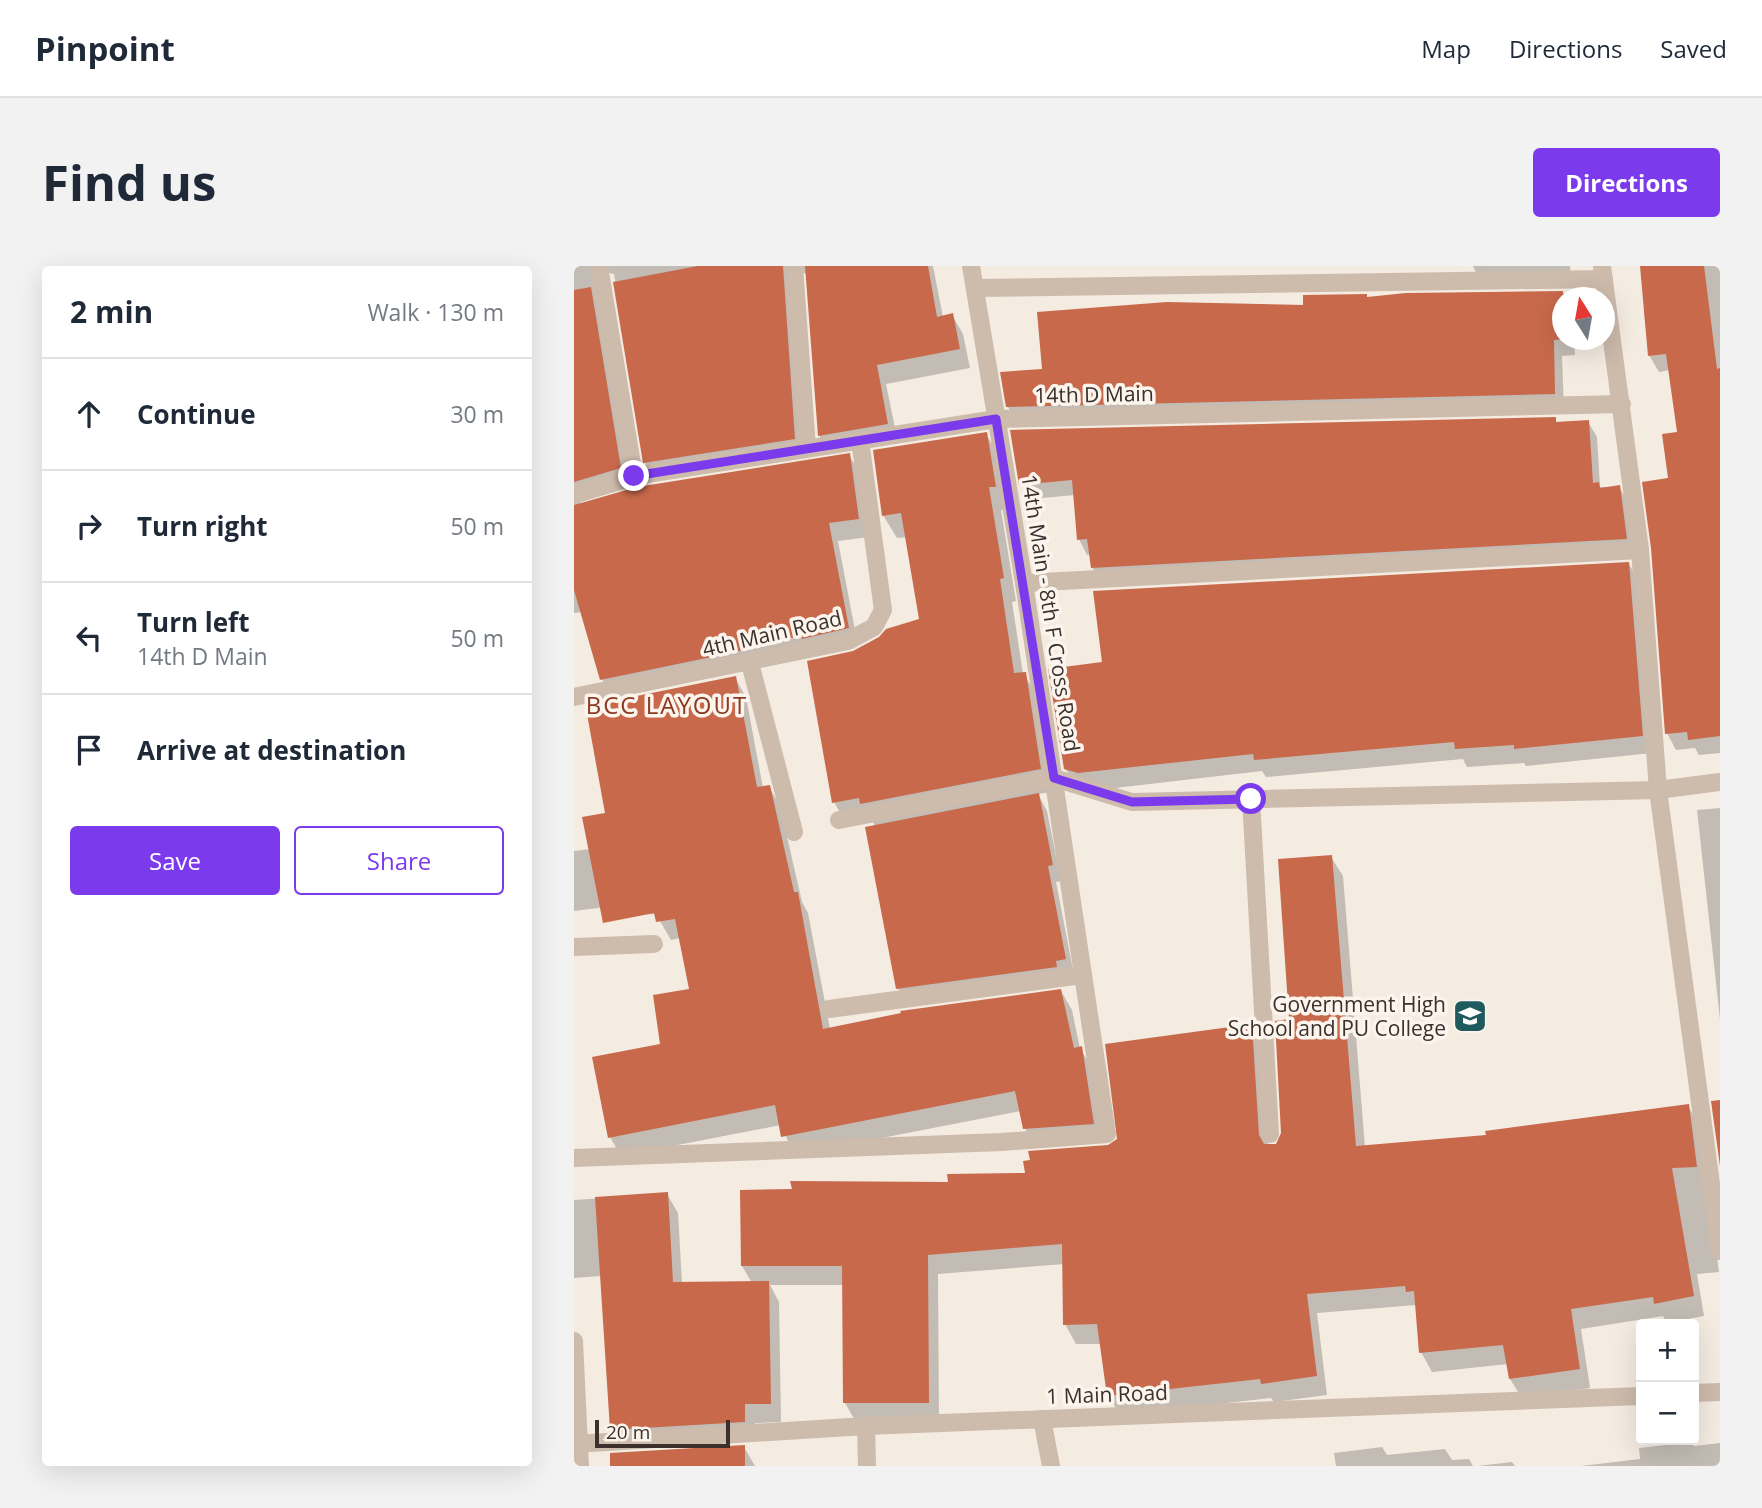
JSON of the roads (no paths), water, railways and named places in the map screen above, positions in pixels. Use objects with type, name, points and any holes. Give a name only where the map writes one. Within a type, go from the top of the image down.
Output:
[{"type":"street","points":[[599,266],[634,476]]},
{"type":"street","points":[[794,266],[807,448]]},
{"type":"street","name":"14th Main - 8th F Cross Road","points":[[574,1158],[1002,1142],[1107,1134],[1024,583],[971,266]]},
{"type":"street","points":[[976,288],[1603,272],[1640,550],[1658,790],[1720,1251]]},
{"type":"street","name":"14th D Main","points":[[574,494],[634,476],[996,419],[1622,404]]},
{"type":"street","name":"4th Main Road","points":[[574,697],[848,641],[874,627],[883,610],[860,440]]},
{"type":"street","points":[[1024,583],[1640,550]]},
{"type":"street","points":[[750,663],[794,832]]},
{"type":"street","points":[[839,820],[1054,778],[1132,802],[1658,790],[1720,782]]},
{"type":"street","points":[[1251,799],[1270,1134]]},
{"type":"street","points":[[574,947],[654,944]]},
{"type":"street","points":[[830,1009],[1082,975]]},
{"type":"street","points":[[574,1342],[580,1466]]},
{"type":"street","points":[[1699,1394],[1720,1392]]},
{"type":"street","name":"1 Main Road","points":[[577,1444],[866,1426],[1636,1396]]},
{"type":"street","points":[[1042,1419],[1051,1466]]},
{"type":"street","points":[[866,1426],[867,1466]]},
{"type":"place","name":"Government High School and PU College","points":[[1470,1016]]},
{"type":"district","name":"BCC LAYOUT","points":[[667,704]]}]
